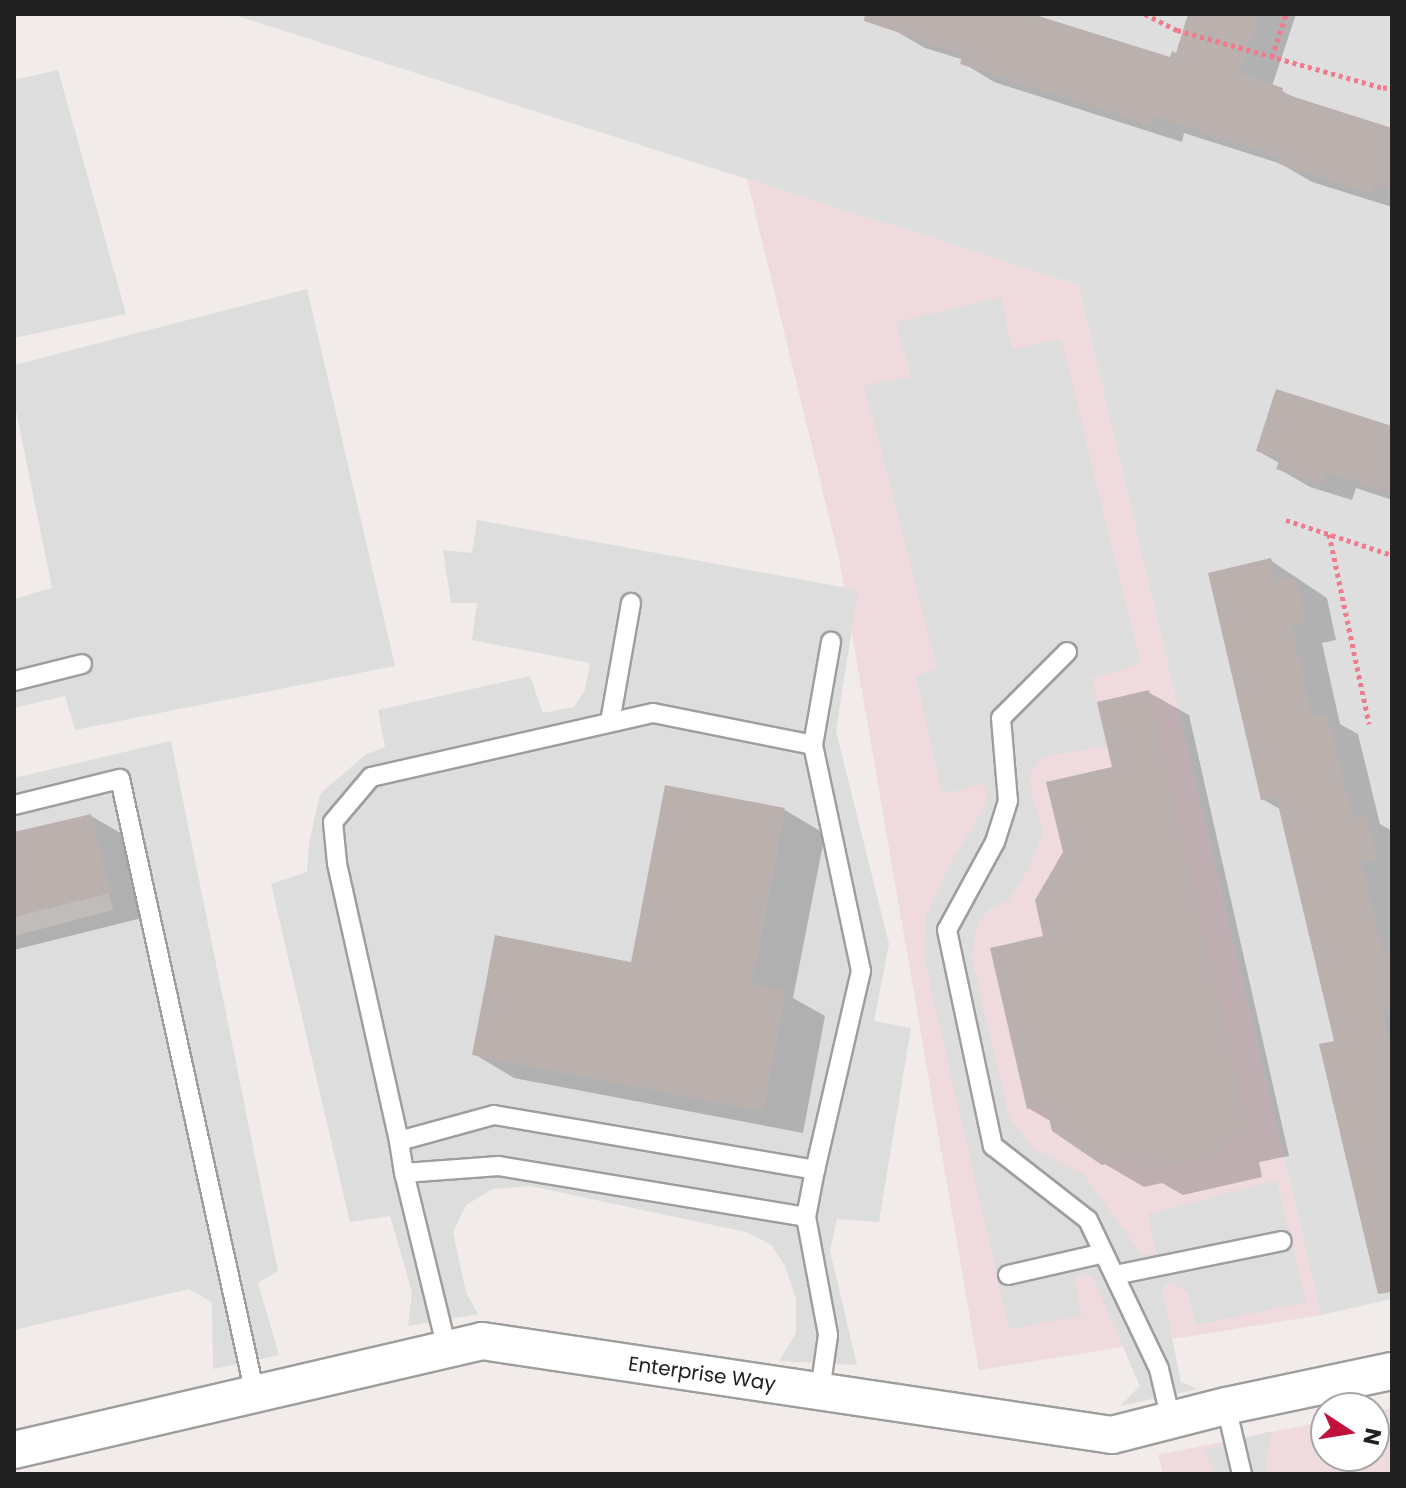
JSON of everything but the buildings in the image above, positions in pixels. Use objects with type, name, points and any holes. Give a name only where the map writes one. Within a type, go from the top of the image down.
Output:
[{"type":"street","name":"Enterprise Way","points":[[14,1450],[482,1341],[1112,1435],[1226,1406],[1392,1371]]},
{"type":"lane","points":[[610,722],[631,603]]},
{"type":"lane","points":[[820,1391],[828,1335],[806,1217],[861,971],[813,745],[831,642]]},
{"type":"lane","points":[[1067,652],[1001,718],[1008,801],[995,842],[947,930],[993,1146],[1088,1220],[1159,1369],[1171,1420]]},
{"type":"lane","points":[[14,681],[82,664]]},
{"type":"lane","points":[[447,1349],[404,1173],[337,863],[333,822],[371,777],[653,713],[813,745]]},
{"type":"lane","points":[[14,805],[120,779],[255,1394]]},
{"type":"lane","points":[[399,1141],[494,1115],[815,1170]]},
{"type":"lane","points":[[404,1173],[499,1166],[806,1217]]},
{"type":"lane","points":[[1115,1275],[1282,1241]]},
{"type":"lane","points":[[1008,1275],[1104,1253]]},
{"type":"lane","points":[[1226,1406],[1242,1474]]},
{"type":"path","points":[[1145,14],[1177,30],[1383,88],[1392,86]]},
{"type":"path","points":[[1272,57],[1286,14]]},
{"type":"path","points":[[1286,520],[1392,555]]},
{"type":"path","points":[[1329,534],[1369,724]]},
{"type":"shaded area","points":[[231,14],[1392,14],[1392,1299],[1321,1315],[1078,285]]},
{"type":"shaded area","points":[[806,14],[891,14],[864,90],[793,65]]},
{"type":"shaded area","points":[[58,70],[126,314],[14,338],[14,80]]},
{"type":"shaded area","points":[[747,179],[1078,285],[1321,1315],[979,1370],[839,558]]},
{"type":"shaded area","points":[[307,289],[395,666],[75,730],[65,696],[14,708],[14,599],[52,588],[14,401],[14,365]]},
{"type":"shaded area","points":[[1001,297],[1012,349],[1061,339],[1141,664],[1092,678],[1107,746],[1042,757],[1030,774],[1032,796],[1043,831],[1030,867],[1009,900],[990,909],[978,923],[972,958],[1009,1117],[1036,1150],[1083,1174],[1142,1255],[1156,1253],[1148,1214],[1277,1180],[1306,1302],[1196,1325],[1187,1292],[1171,1282],[1162,1288],[1181,1382],[1198,1389],[1120,1406],[1140,1386],[1092,1276],[1081,1273],[1075,1279],[1082,1316],[1009,1329],[924,957],[926,916],[950,864],[988,801],[984,784],[942,794],[916,677],[937,667],[864,385],[911,377],[896,322]]},
{"type":"shaded area","points":[[477,520],[858,590],[836,731],[889,944],[874,1021],[911,1028],[879,1222],[837,1219],[830,1251],[857,1365],[779,1361],[796,1333],[796,1299],[785,1266],[771,1245],[746,1232],[530,1186],[493,1189],[466,1205],[453,1232],[466,1292],[478,1314],[408,1326],[412,1292],[390,1216],[350,1222],[271,884],[307,872],[309,843],[320,794],[365,755],[385,747],[378,710],[530,676],[543,713],[574,707],[585,690],[590,663],[472,640],[477,603],[451,603],[443,550],[472,553]],"holes":[[[665,785],[785,808],[756,961],[736,981],[785,992],[763,1111],[472,1055],[496,935],[631,962]]]},
{"type":"shaded area","points":[[171,741],[278,1271],[258,1283],[279,1355],[213,1369],[212,1302],[189,1289],[14,1330],[14,936],[113,910],[91,814],[14,832],[14,778]]},
{"type":"shaded area","points":[[1390,1408],[1392,1474],[1163,1474],[1158,1455],[1310,1424],[1310,1472],[1390,1472]]},
{"type":"shaded area","points":[[1271,1431],[1265,1474],[1216,1474],[1203,1451]]}]
